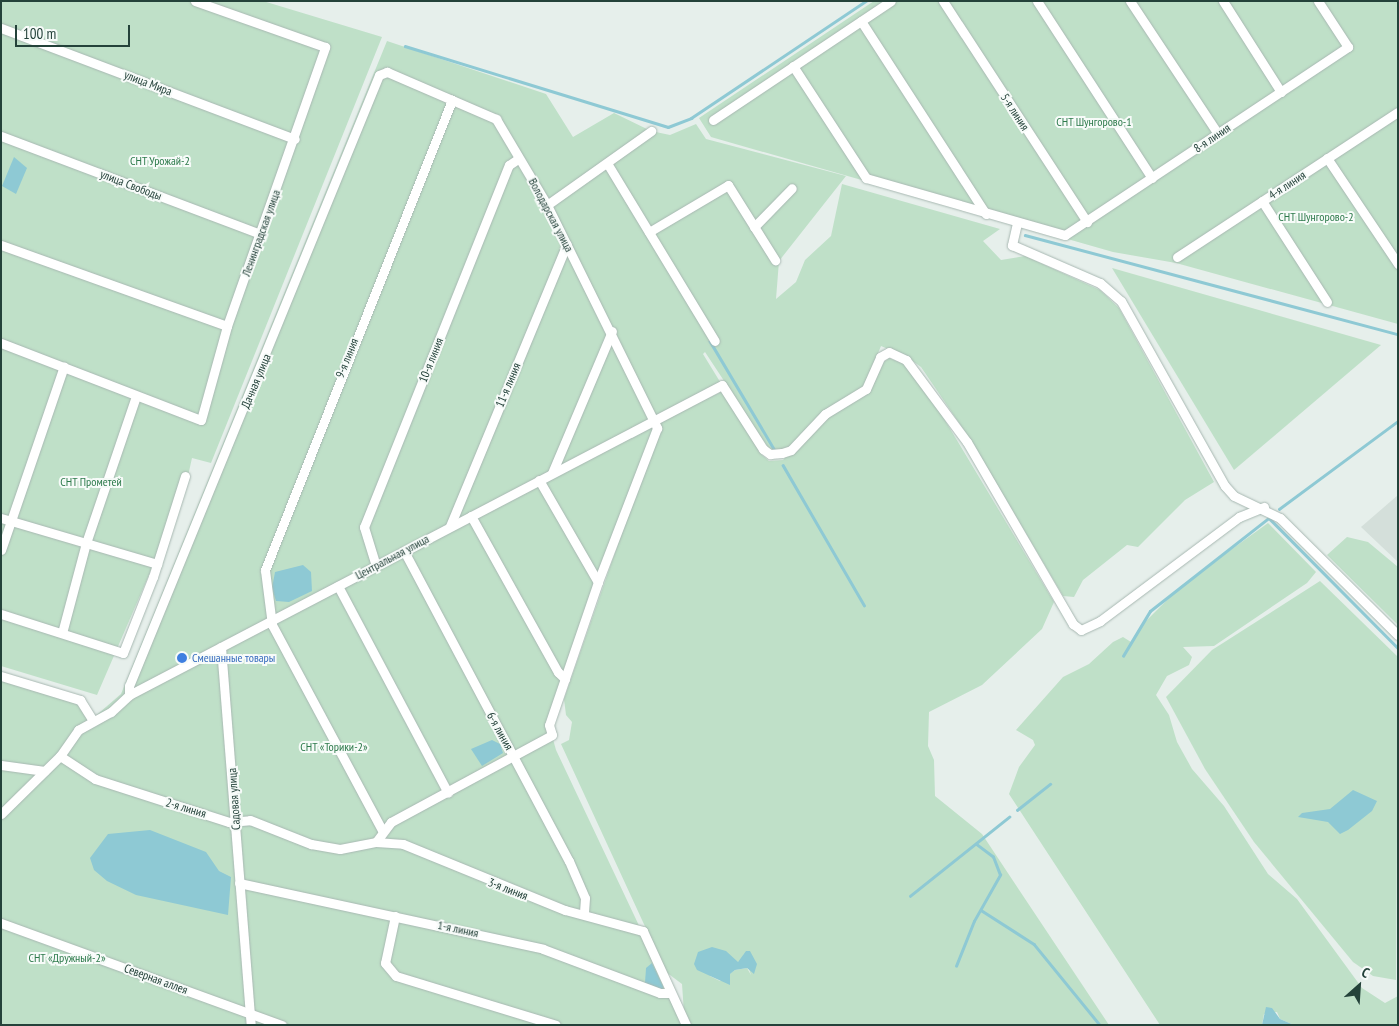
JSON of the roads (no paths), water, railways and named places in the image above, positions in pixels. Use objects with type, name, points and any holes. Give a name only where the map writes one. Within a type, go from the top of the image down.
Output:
[{"type":"street","name":"Ленинградская улица","points":[[136,396],[201,420],[227,326],[295,138],[325,47],[195,1]]},
{"type":"street","points":[[713,120],[891,1]]},
{"type":"street","name":"5-я линия","points":[[942,1],[1087,222]]},
{"type":"street","points":[[1037,1],[1152,178]]},
{"type":"street","points":[[1130,1],[1218,134]]},
{"type":"street","points":[[1223,1],[1281,92]]},
{"type":"street","name":"8-я линия","points":[[1017,223],[1064,235],[1075,230],[1348,47],[1318,1]]},
{"type":"street","points":[[862,21],[982,212]]},
{"type":"street","name":"улица Мира","points":[[1,28],[295,138]]},
{"type":"street","points":[[793,66],[866,178],[1017,223],[1012,245],[1100,283],[1121,301],[1225,486],[1234,496],[1264,507],[1280,518],[1398,635]]},
{"type":"street","name":"Володарская улица","points":[[387,72],[496,119],[547,205],[656,420]]},
{"type":"street","name":"Дачная улица","points":[[129,695],[129,686],[379,75],[387,72]]},
{"type":"street","name":"9-я линия","points":[[272,620],[265,582],[269,555],[452,100]]},
{"type":"street","name":"4-я линия","points":[[1177,257],[1327,158],[1396,117]]},
{"type":"street","points":[[547,205],[651,131]]},
{"type":"street","name":"улица Свободы","points":[[1,136],[260,234]]},
{"type":"street","points":[[1327,158],[1398,264]]},
{"type":"street","name":"10-я линия","points":[[376,566],[364,527],[509,165],[518,159]]},
{"type":"street","points":[[606,163],[715,342]]},
{"type":"street","points":[[649,232],[728,185],[775,260]]},
{"type":"street","points":[[754,227],[792,188]]},
{"type":"street","points":[[1262,201],[1327,302]]},
{"type":"street","name":"11-я линия","points":[[450,526],[566,244]]},
{"type":"street","points":[[1,245],[227,326]]},
{"type":"street","points":[[552,473],[612,331]]},
{"type":"street","points":[[1,342],[136,396],[86,543],[62,633]]},
{"type":"street","name":"Центральная улица","points":[[1,814],[60,756],[78,730],[92,719],[111,712],[129,695],[450,526],[722,386],[763,449],[770,454],[782,453],[790,450],[825,414],[866,389],[880,357],[889,352],[898,355],[916,368],[967,442],[1073,624],[1081,630],[1100,621],[1239,517],[1264,507]]},
{"type":"street","points":[[1,550],[6,519],[64,366]]},
{"type":"street","points":[[376,842],[382,830],[552,735],[549,725],[598,582],[654,442],[656,420]]},
{"type":"street","points":[[1,614],[123,653],[157,564],[185,476]]},
{"type":"street","points":[[539,480],[598,582]]},
{"type":"street","points":[[471,516],[558,672],[565,679]]},
{"type":"street","points":[[6,519],[157,564]]},
{"type":"street","name":"6-я линия","points":[[404,551],[586,898],[584,914]]},
{"type":"street","points":[[338,586],[448,793]]},
{"type":"street","points":[[272,620],[272,625],[382,830]]},
{"type":"street","name":"Садовая улица","points":[[221,647],[252,1025]]},
{"type":"street","points":[[1,676],[80,700],[92,719]]},
{"type":"street","name":"2-я линия","points":[[60,756],[95,779],[229,822],[236,819],[340,849],[376,842]]},
{"type":"street","points":[[1,765],[45,771]]},
{"type":"street","name":"3-я линия","points":[[376,842],[403,844],[498,885],[584,914],[643,931],[670,993]]},
{"type":"street","name":"1-я линия","points":[[240,883],[543,949],[660,993],[670,993]]},
{"type":"street","points":[[395,916],[385,963],[396,976],[556,1025]]},
{"type":"street","name":"Северная аллея","points":[[1,923],[282,1025]]},
{"type":"street","points":[[670,993],[686,1025]]},
{"type":"water","points":[[14,157],[27,168],[16,194],[2,186]]},
{"type":"water","points":[[303,565],[311,572],[312,591],[289,602],[276,601],[272,588],[275,572]]},
{"type":"water","points":[[492,740],[500,744],[503,753],[482,766],[471,749]]},
{"type":"water","points":[[1353,790],[1377,801],[1372,811],[1340,834],[1328,822],[1298,817],[1302,813],[1330,809]]},
{"type":"water","points":[[150,830],[206,852],[219,871],[231,877],[228,915],[136,895],[107,881],[94,870],[90,858],[108,834]]},
{"type":"water","points":[[712,947],[726,951],[738,962],[746,951],[750,951],[757,964],[754,974],[747,968],[735,970],[730,974],[730,985],[697,970],[694,964],[698,952]]},
{"type":"water","points":[[652,963],[663,986],[663,990],[645,983],[646,968]]},
{"type":"water","points":[[1266,1007],[1272,1008],[1280,1019],[1294,1025],[1262,1025]]},
{"type":"waterway","points":[[405,46],[668,127],[691,118],[866,1]]},
{"type":"waterway","points":[[1025,235],[1398,334]]},
{"type":"waterway","points":[[710,341],[774,449]]},
{"type":"waterway","points":[[1279,509],[1398,421]]},
{"type":"waterway","points":[[783,465],[864,605]]},
{"type":"waterway","points":[[1123,656],[1150,611],[1270,517]]},
{"type":"waterway","points":[[1269,518],[1398,648]]},
{"type":"waterway","points":[[1017,810],[1050,784]]},
{"type":"waterway","points":[[910,896],[1009,817]]},
{"type":"waterway","points":[[956,966],[974,921],[1000,875],[993,857],[976,844]]},
{"type":"waterway","points":[[981,910],[1034,944],[1100,1025]]},
{"type":"place","name":"Смешанные товары","points":[[182,658]]},
{"type":"park label","name":"СНТ Шунгорово-1","points":[[1094,122]]},
{"type":"park label","name":"СНТ Урожай-2","points":[[160,161]]},
{"type":"park label","name":"СНТ Шунгорово-2","points":[[1316,217]]},
{"type":"park label","name":"СНТ Прометей","points":[[91,482]]},
{"type":"park label","name":"СНТ «Торики-2»","points":[[334,747]]},
{"type":"park label","name":"СНТ «Дружный-2»","points":[[67,958]]}]
